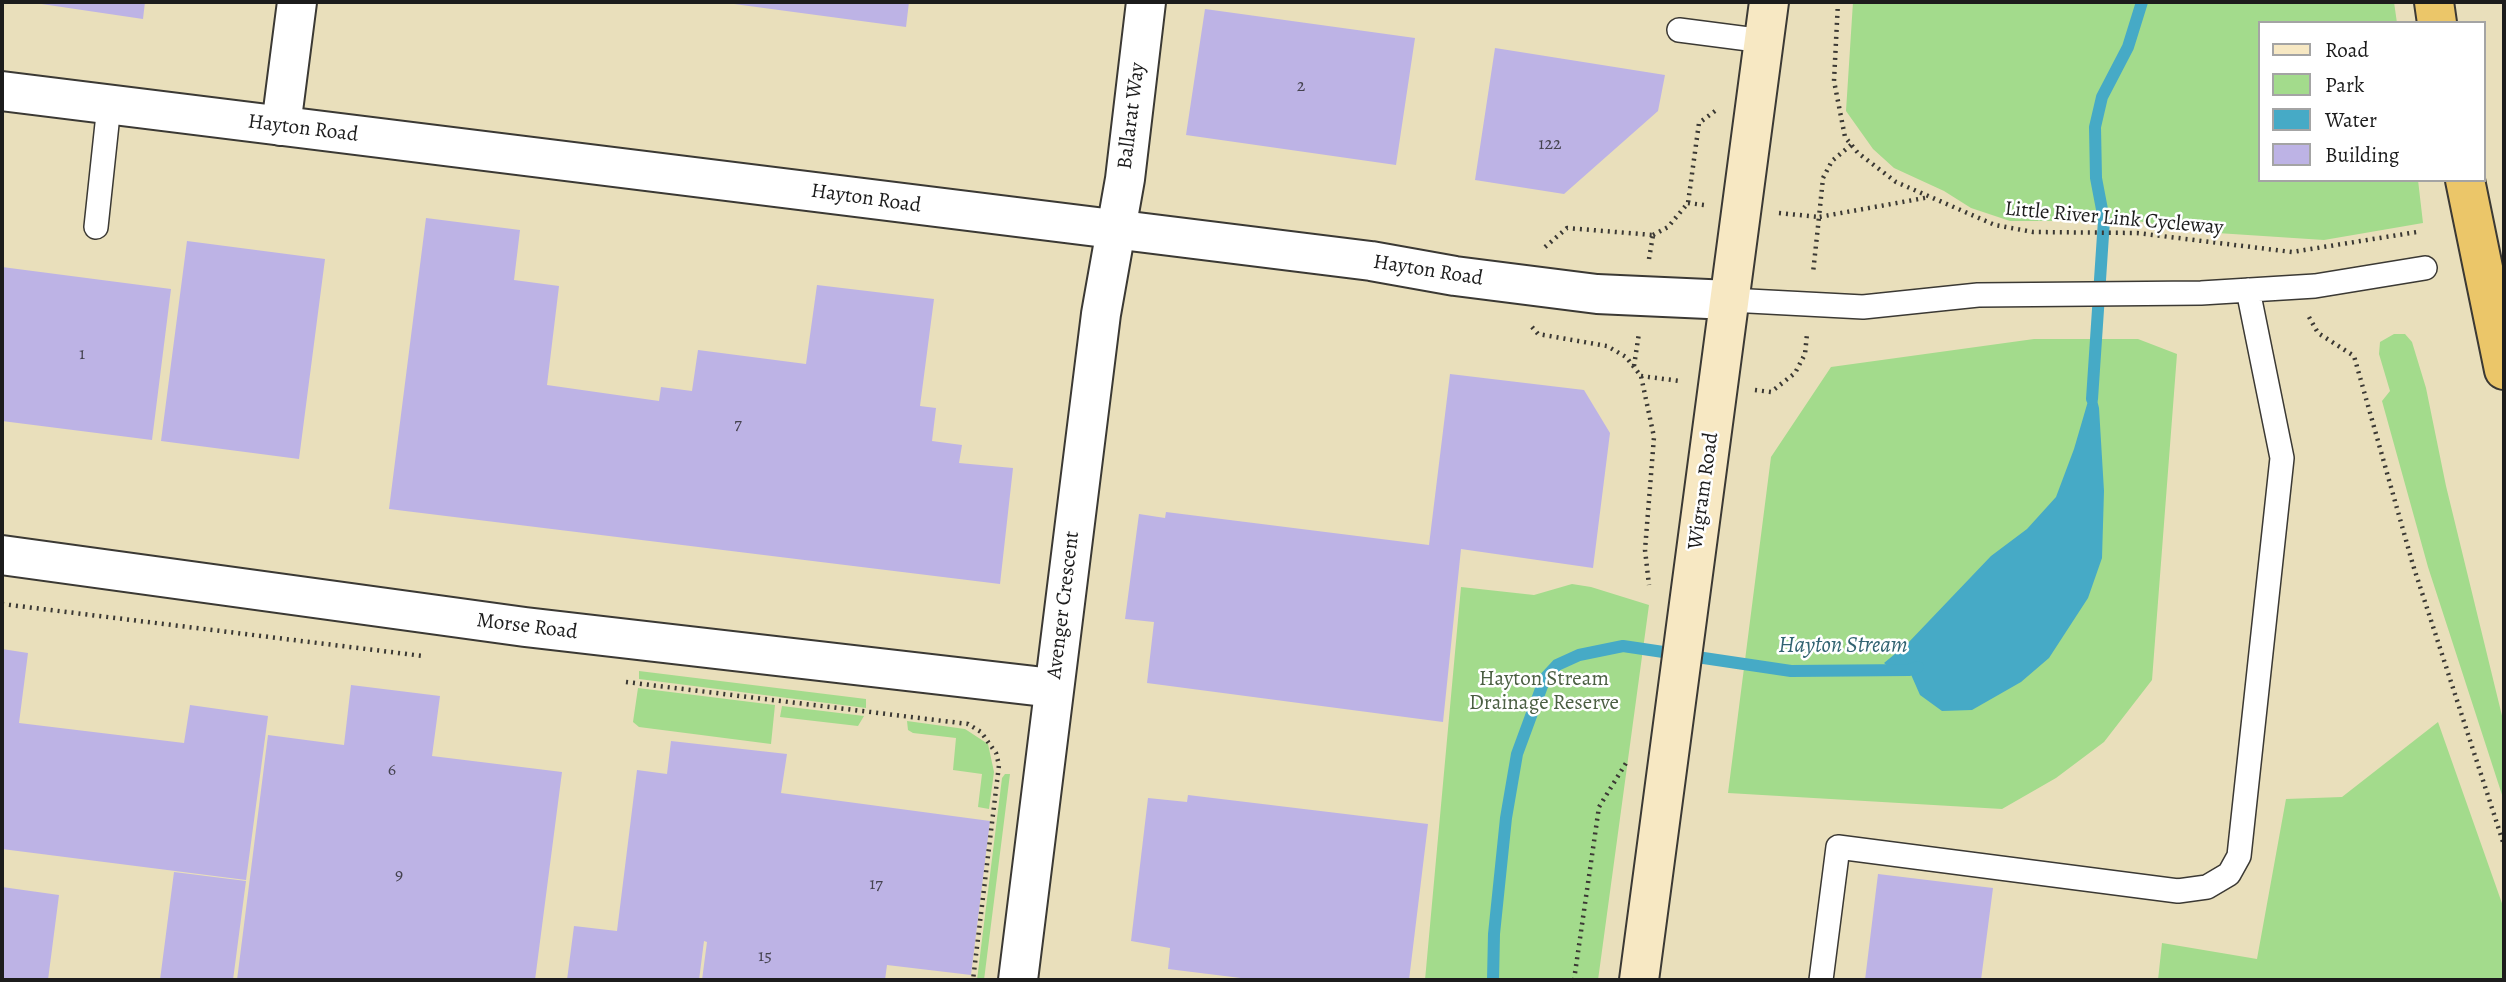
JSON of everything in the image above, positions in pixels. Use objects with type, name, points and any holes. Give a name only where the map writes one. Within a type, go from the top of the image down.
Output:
[{"type":"highway","points":[[2434,2],[2437,21]]},
{"type":"highway","points":[[2465,182],[2504,370]]},
{"type":"main road","name":"Wigram Road","points":[[1639,980],[1769,2]]},
{"type":"street","points":[[281,126],[297,2]]},
{"type":"street","name":"Ballarat Way","points":[[1114,230],[1125,179],[1146,2]]},
{"type":"street","name":"Hayton Road","points":[[2,91],[1371,261],[1455,276],[1597,294],[1730,300]]},
{"type":"street","name":"Avenger Crescent","points":[[1018,980],[1053,688],[1114,230]]},
{"type":"street","name":"Morse Road","points":[[2,555],[526,627],[1053,688]]},
{"type":"lane","points":[[1679,30],[1764,41]]},
{"type":"lane","points":[[96,227],[109,105]]},
{"type":"lane","points":[[1730,300],[1863,307],[1978,295],[2248,290],[2351,282],[2425,268]]},
{"type":"lane","points":[[1821,980],[1838,847],[2178,891],[2207,887],[2229,874],[2239,856],[2282,458],[2248,290]]},
{"type":"path","name":"Little River Link Cycleway","points":[[1838,2],[1834,81],[1838,111],[1851,145],[1896,182],[1995,225],[2033,232],[2137,233],[2292,252],[2417,232]]},
{"type":"path","points":[[1567,228],[1653,235],[1668,227],[1688,203],[1699,123]]},
{"type":"path","points":[[1851,145],[1832,161],[1823,178],[1819,217],[1931,197]]},
{"type":"path","points":[[2310,322],[2324,338],[2354,356],[2413,565],[2504,845]]},
{"type":"path","points":[[1538,334],[1607,345],[1634,366],[1641,376],[1654,437],[1645,550],[1650,592]]},
{"type":"path","points":[[1757,391],[1771,392],[1784,385],[1800,364],[1806,344]]},
{"type":"path","points":[[2,604],[424,656]]},
{"type":"path","points":[[615,680],[968,724],[981,732],[996,753],[999,765],[972,980]]},
{"type":"path","points":[[1574,980],[1599,807],[1629,757]]},
{"type":"green space","points":[[1853,2],[2394,2],[2397,21],[2258,21],[2258,182],[2418,182],[2423,223],[2324,240],[2202,232],[2137,221],[2010,221],[1971,208],[1944,191],[1894,168],[1873,149],[1846,111]]},
{"type":"green space","points":[[2394,334],[2405,334],[2412,342],[2426,388],[2446,486],[2504,724],[2504,801],[2428,567],[2382,401],[2390,391],[2379,354],[2380,342]]},
{"type":"green space","points":[[2034,339],[2138,339],[2177,354],[2152,680],[2104,742],[2056,778],[2002,809],[1728,793],[1771,457],[1831,367]]},
{"type":"green space","name":"Hayton Stream Drainage Reserve","points":[[1572,584],[1591,587],[1649,605],[1598,980],[1425,980],[1461,587],[1534,595]]},
{"type":"green space","points":[[639,671],[866,699],[866,708],[639,679]]},
{"type":"green space","points":[[638,688],[775,705],[771,744],[639,727],[633,722]]},
{"type":"green space","points":[[782,706],[864,716],[858,726],[780,717]]},
{"type":"green space","points":[[907,721],[965,729],[988,744],[994,772],[989,809],[978,807],[982,774],[953,770],[956,738],[913,733],[908,730]]},
{"type":"green space","points":[[2438,722],[2504,909],[2504,980],[2158,980],[2162,943],[2257,959],[2286,799],[2342,797]]},
{"type":"green space","points":[[1005,774],[1010,774],[984,980],[977,980],[1002,778]]},
{"type":"water","points":[[2093,384],[2099,408],[2104,491],[2102,558],[2088,598],[2049,658],[2021,682],[1972,710],[1942,711],[1920,695],[1909,670],[1893,670],[1884,663],[1907,644],[1991,556],[2027,529],[2056,497],[2074,449]]},
{"type":"building","points":[[28,2],[145,2],[143,19]]},
{"type":"building","points":[[719,2],[909,2],[906,27]]},
{"type":"building","points":[[1205,9],[1415,38],[1396,165],[1186,135]]},
{"type":"building","points":[[1495,48],[1665,75],[1658,111],[1564,194],[1475,180]]},
{"type":"building","points":[[426,218],[520,230],[514,280],[559,286],[547,385],[659,401],[661,387],[692,391],[698,350],[806,364],[817,285],[934,299],[920,406],[936,408],[932,441],[962,445],[959,463],[1013,468],[1000,584],[389,509]]},
{"type":"building","points":[[187,241],[325,259],[299,459],[161,441]]},
{"type":"building","points":[[2,267],[171,289],[152,440],[2,421]]},
{"type":"building","points":[[1450,374],[1584,390],[1610,433],[1593,568],[1461,549],[1443,722],[1147,683],[1154,622],[1125,619],[1139,514],[1165,518],[1166,512],[1429,545]]},
{"type":"building","points":[[2,649],[28,653],[19,723],[184,743],[190,705],[268,716],[246,880],[2,849]]},
{"type":"building","points":[[351,685],[440,696],[432,756],[562,772],[535,980],[237,980],[268,735],[344,745]]},
{"type":"building","points":[[671,741],[787,754],[781,793],[990,821],[971,975],[887,965],[885,980],[702,980],[707,942],[704,941],[699,980],[567,980],[574,926],[617,931],[637,770],[667,774]]},
{"type":"building","points":[[1188,795],[1428,824],[1409,980],[1257,980],[1168,969],[1170,948],[1131,941],[1148,798],[1187,802]]},
{"type":"building","points":[[174,872],[246,881],[233,980],[160,980]]},
{"type":"building","points":[[1878,874],[1993,888],[1981,980],[1865,980]]},
{"type":"building","points":[[2,887],[59,895],[48,980],[2,980]]},
{"type":"waterway","name":"Hayton Stream","points":[[2092,399],[2104,220],[2096,178],[2095,127],[2102,97],[2128,47],[2142,2]]},
{"type":"waterway","name":"Hayton Stream","points":[[1493,980],[1494,934],[1506,818],[1517,754],[1545,678],[1557,665],[1579,655],[1623,646],[1791,671],[1909,670],[1918,667]]}]
